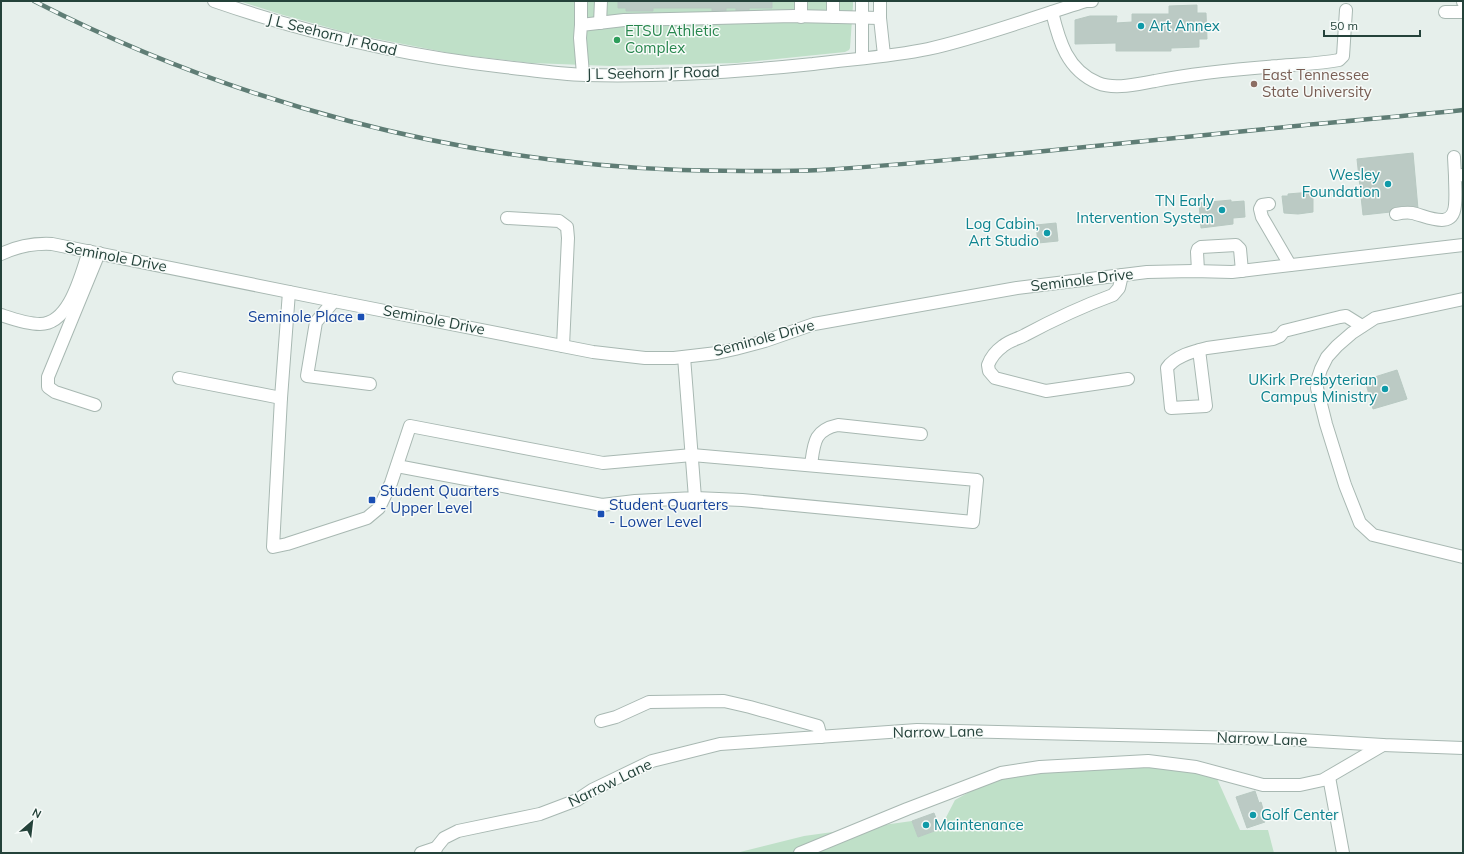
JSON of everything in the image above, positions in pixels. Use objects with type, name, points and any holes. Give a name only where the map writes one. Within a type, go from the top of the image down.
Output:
[{"type":"street","name":"J L Seehorn Jr Road","points":[[214,1],[290,26],[390,50],[454,61],[583,74],[705,73],[798,65],[884,55],[925,49],[970,39],[1086,1],[1092,1]]},
{"type":"street","points":[[581,1],[580,38],[583,74]]},
{"type":"street","points":[[600,23],[601,1]]},
{"type":"street","points":[[801,1],[801,17]]},
{"type":"street","points":[[833,1],[833,17]]},
{"type":"street","points":[[862,1],[862,58]]},
{"type":"street","points":[[880,1],[880,18],[884,55]]},
{"type":"street","points":[[1052,12],[1058,37],[1064,52],[1070,60],[1090,79],[1106,86],[1134,85],[1190,74],[1339,60],[1343,56],[1346,10]]},
{"type":"street","points":[[1445,12],[1463,12]]},
{"type":"street","points":[[581,24],[624,20],[801,17],[880,18]]},
{"type":"street","points":[[1396,214],[1410,212],[1434,220],[1445,220],[1453,213],[1459,176],[1454,157]]},
{"type":"street","points":[[1269,204],[1262,205],[1260,209],[1262,217],[1290,265]]},
{"type":"street","points":[[507,218],[559,221],[567,227],[568,238],[563,346]]},
{"type":"street","name":"Seminole Drive","points":[[1,254],[14,248],[34,243],[52,244],[563,346],[620,356],[645,358],[684,357],[716,353],[765,341],[814,324],[1017,288],[1147,272],[1232,272],[1463,245]]},
{"type":"street","points":[[1198,271],[1198,249],[1202,247],[1236,245],[1240,249],[1242,271]]},
{"type":"street","points":[[1,315],[41,324],[54,320],[68,305],[80,277],[94,252]]},
{"type":"street","points":[[94,252],[48,377],[48,387],[55,392],[95,405]]},
{"type":"street","points":[[1122,275],[1118,288],[1113,295],[1003,345],[992,357],[988,365],[989,371],[995,378],[1046,391],[1128,379]]},
{"type":"street","points":[[289,292],[281,398],[273,547],[367,518],[379,508],[398,466],[410,426],[603,463],[692,455],[810,464],[977,480],[973,522],[742,500],[695,498],[636,501],[602,505],[398,466]]},
{"type":"street","points":[[1463,299],[1375,318],[1352,333],[1327,357],[1318,378],[1317,388],[1326,424],[1345,485],[1360,523],[1373,535],[1463,557]]},
{"type":"street","points":[[334,301],[316,322],[307,376],[370,384]]},
{"type":"street","points":[[1199,350],[1206,406],[1171,408],[1167,368],[1172,361],[1199,350],[1272,339],[1280,336],[1284,331],[1291,328],[1346,316],[1362,326]]},
{"type":"street","points":[[684,357],[695,498]]},
{"type":"street","points":[[179,378],[281,398]]},
{"type":"street","points":[[810,464],[817,437],[827,428],[838,425],[920,434]]},
{"type":"street","points":[[601,721],[616,717],[649,702],[724,701],[818,726],[821,737]]},
{"type":"street","name":"Narrow Lane","points":[[422,853],[435,850],[444,838],[458,831],[540,814],[577,800],[592,790],[652,761],[720,744],[917,730],[1284,739],[1383,746],[1463,748]]},
{"type":"street","points":[[800,853],[907,809],[1001,774],[1040,767],[1148,761],[1196,767],[1263,785],[1300,785],[1323,780],[1383,746]]},
{"type":"street","points":[[1329,777],[1343,853]]},
{"type":"green space","name":"ETSU Athletic Complex","points":[[239,1],[853,1],[853,5],[850,48],[845,52],[737,63],[611,66],[531,63],[454,54],[352,34]]},
{"type":"green space","points":[[1115,763],[1214,772],[1240,830],[1268,830],[1274,853],[736,853],[804,836],[912,821],[918,837],[940,829],[955,800],[989,781],[1030,772]]},
{"type":"building","points":[[618,1],[772,1],[772,8],[749,8],[749,11],[736,11],[736,8],[726,8],[726,11],[712,11],[712,8],[653,8],[653,11],[626,11],[626,8],[618,8]]},
{"type":"building","name":"Art Annex","points":[[1197,5],[1197,13],[1206,13],[1207,39],[1199,39],[1199,47],[1171,48],[1171,51],[1116,51],[1116,43],[1075,44],[1075,20],[1090,16],[1117,16],[1116,23],[1132,22],[1132,14],[1169,14],[1169,6]]},
{"type":"building","name":"Wesley Foundation","points":[[1413,153],[1418,209],[1363,215],[1357,159]]},
{"type":"building","points":[[1311,192],[1311,195],[1313,195],[1313,212],[1298,214],[1284,213],[1282,196]]},
{"type":"building","name":"TN Early Intervention System","points":[[1231,200],[1231,202],[1244,201],[1245,217],[1233,218],[1233,224],[1201,228],[1199,203]]},
{"type":"building","name":"Log Cabin, Art Studio","points":[[1056,223],[1058,241],[1038,243],[1036,225]]},
{"type":"building","name":"UKirk Presbyterian Campus Ministry","points":[[1397,370],[1407,399],[1373,409],[1365,380]]},
{"type":"building","name":"Golf Center","points":[[1255,791],[1259,803],[1261,802],[1263,809],[1261,809],[1265,822],[1247,828],[1236,797]]},
{"type":"building","name":"Maintenance","points":[[934,813],[940,829],[918,837],[912,821]]},
{"type":"railway","points":[[34,1],[110,37],[188,69],[267,97],[348,121],[430,140],[513,155],[597,165],[681,170],[821,170],[1025,153],[1463,110]]},
{"type":"place","name":"Art Annex","points":[[1141,26]]},
{"type":"place","name":"ETSU Athletic Complex","points":[[617,40]]},
{"type":"place","name":"East Tennessee State University","points":[[1254,84]]},
{"type":"place","name":"Wesley Foundation","points":[[1388,184]]},
{"type":"place","name":"TN Early Intervention System","points":[[1222,210]]},
{"type":"place","name":"Log Cabin, Art Studio","points":[[1047,233]]},
{"type":"place","name":"Seminole Place","points":[[361,317]]},
{"type":"place","name":"UKirk Presbyterian Campus Ministry","points":[[1385,389]]},
{"type":"place","name":"Student Quarters - Upper Level","points":[[372,500]]},
{"type":"place","name":"Student Quarters - Lower Level","points":[[601,514]]},
{"type":"place","name":"Golf Center","points":[[1253,815]]},
{"type":"place","name":"Maintenance","points":[[926,825]]}]
